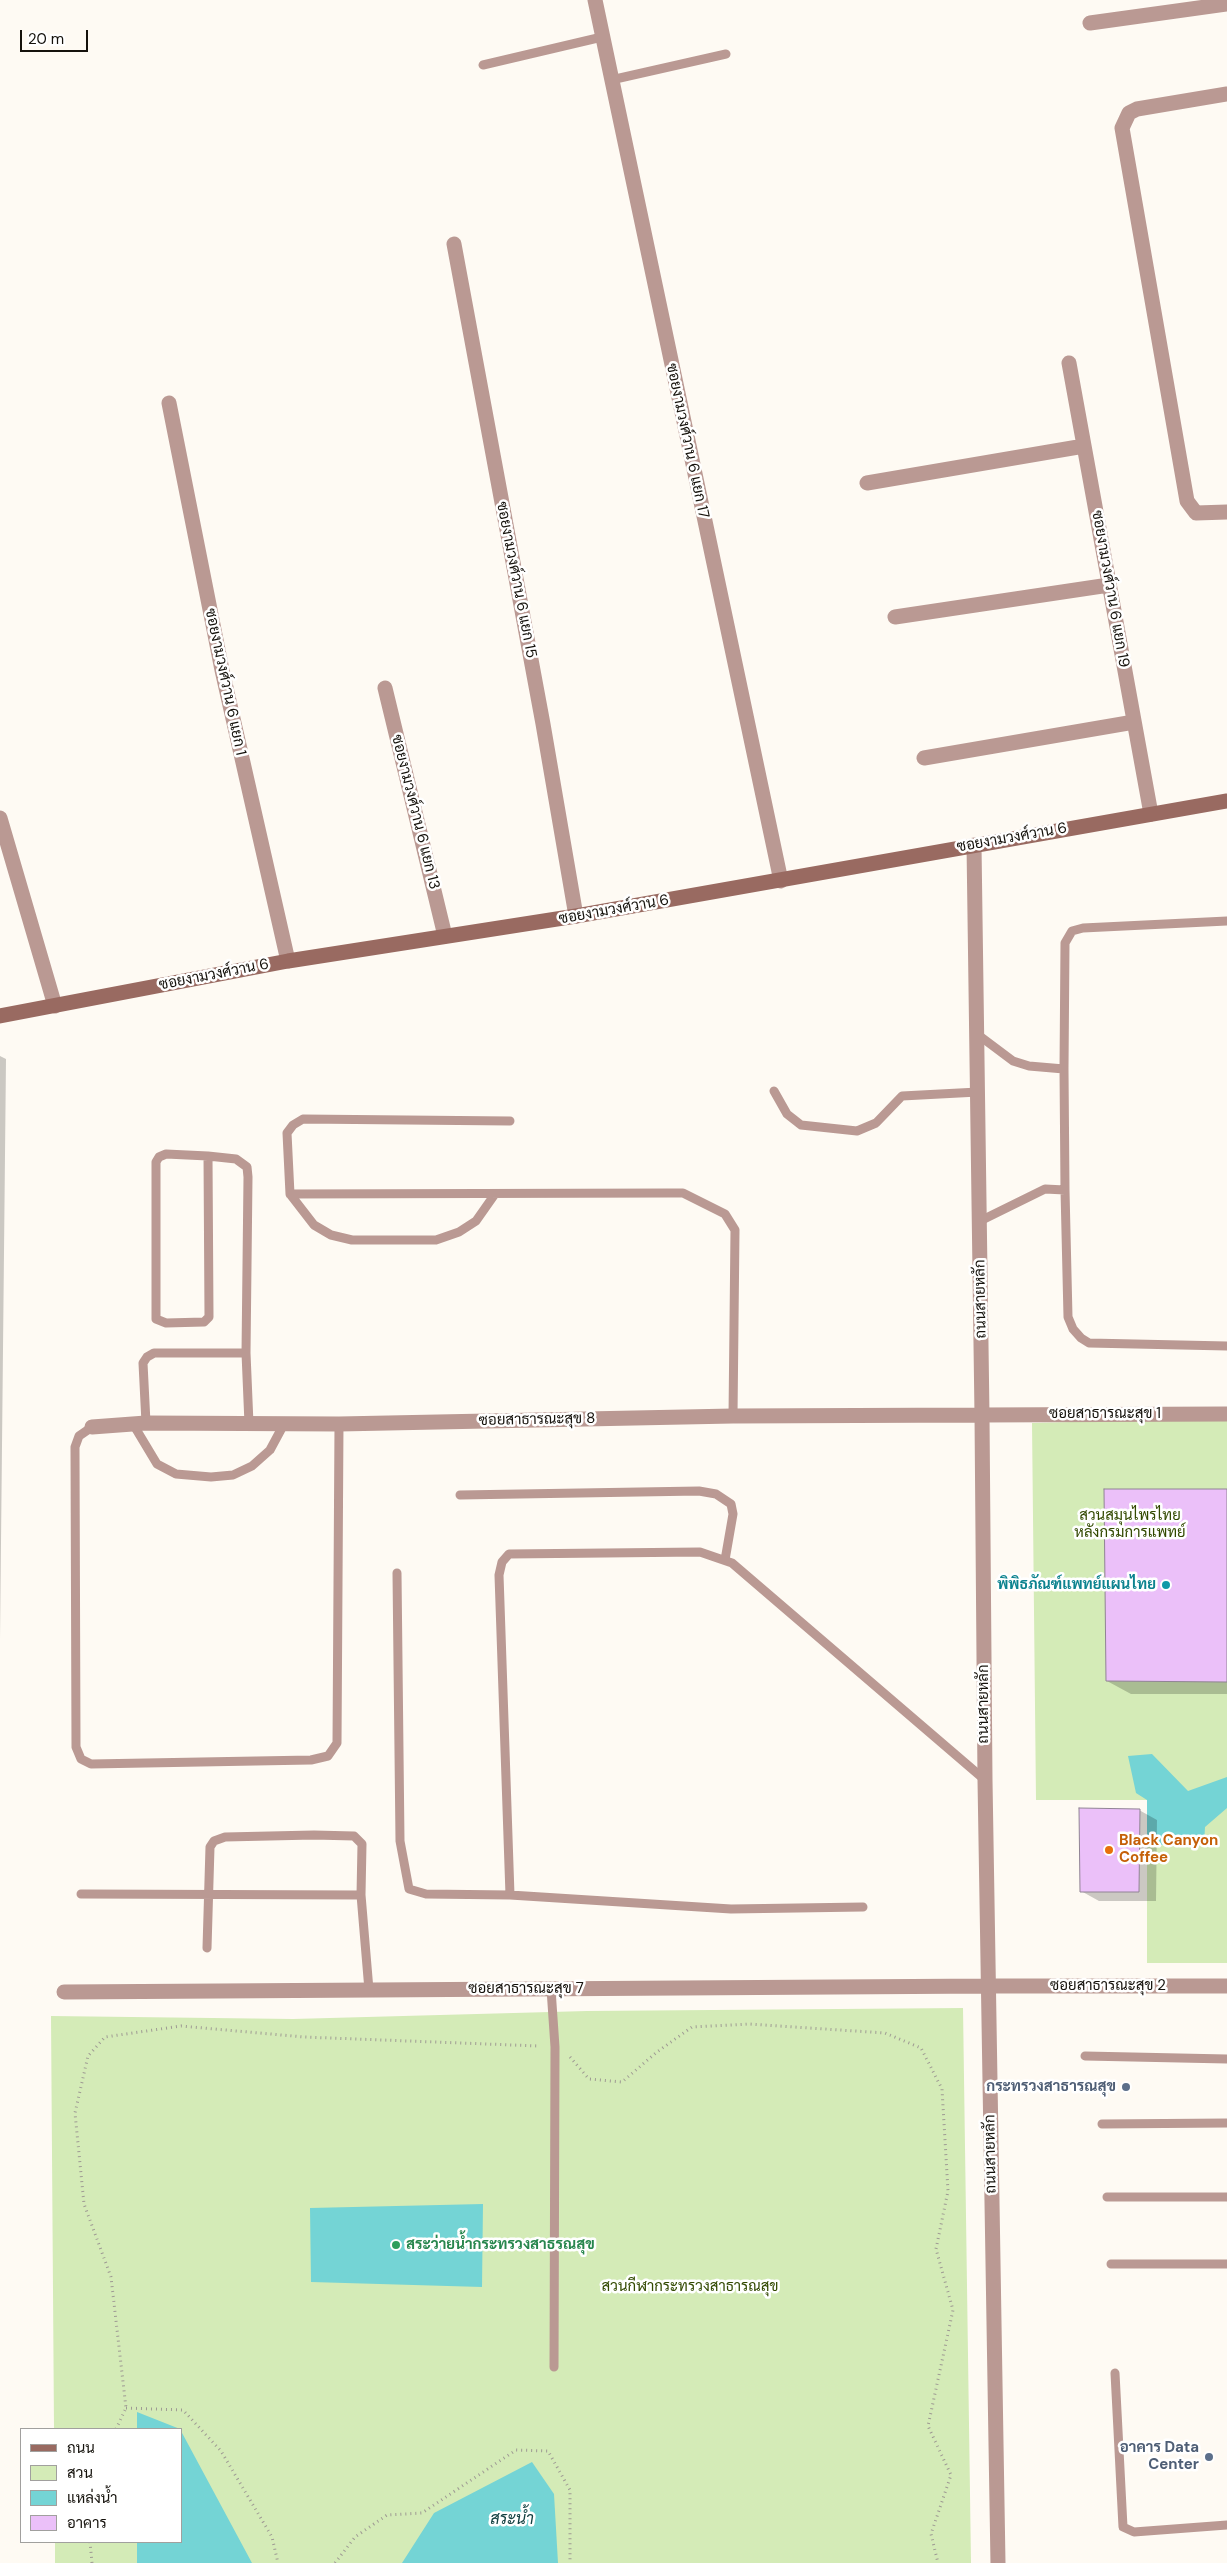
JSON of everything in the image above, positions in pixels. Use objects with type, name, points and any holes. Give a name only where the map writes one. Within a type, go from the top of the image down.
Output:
[{"type":"street","name":"ซอยงามวงศ์วาน 6 แยก 17","points":[[594,0],[781,881]]},
{"type":"street","points":[[1090,23],[1203,3],[1227,4]]},
{"type":"street","points":[[1227,94],[1137,109],[1129,114],[1122,128],[1187,501],[1196,513],[1227,512]]},
{"type":"street","name":"ซอยงามวงศ์วาน 6 แยก 15","points":[[454,244],[543,724],[576,916]]},
{"type":"street","name":"ซอยงามวงศ์วาน 6 แยก 19","points":[[1069,363],[1151,814]]},
{"type":"street","name":"ซอยงามวงศ์วาน 6 แยก 1","points":[[169,403],[222,670],[288,961]]},
{"type":"street","points":[[867,484],[1084,446]]},
{"type":"street","points":[[895,617],[1109,585]]},
{"type":"street","name":"ซอยงามวงศ์วาน 6 แยก 13","points":[[385,688],[445,936]]},
{"type":"street","points":[[924,758],[1134,722]]},
{"type":"street","name":"ซอยงามวงศ์วาน 6","points":[[0,1016],[288,961],[576,916],[1227,801]]},
{"type":"street","points":[[0,818],[55,1006]]},
{"type":"street","name":"ถนนสายหลัก","points":[[974,845],[980,1221],[985,1780],[998,2563]]},
{"type":"street","name":"ซอยสาธารณะสุข 1","points":[[982,1415],[1227,1414]]},
{"type":"street","name":"ซอยสาธารณะสุข 8","points":[[92,1427],[139,1423],[339,1424],[733,1416],[982,1415]]},
{"type":"street","name":"ซอยสาธารณะสุข 2","points":[[988,1986],[1227,1986]]},
{"type":"street","name":"ซอยสาธารณะสุข 7","points":[[64,1992],[988,1986]]},
{"type":"lane","points":[[483,65],[602,37]]},
{"type":"lane","points":[[611,80],[726,54]]},
{"type":"lane","points":[[1227,921],[1083,928],[1072,931],[1065,943],[1064,1069],[1068,1317],[1073,1329],[1081,1338],[1089,1343],[1227,1346]]},
{"type":"lane","points":[[977,1034],[1013,1060],[1030,1066],[1064,1069]]},
{"type":"lane","points":[[774,1091],[787,1114],[801,1125],[857,1131],[876,1123],[902,1096],[978,1092]]},
{"type":"lane","points":[[495,1194],[476,1221],[459,1232],[436,1240],[352,1240],[330,1235],[314,1226],[290,1194],[287,1133],[293,1125],[304,1119],[510,1121]]},
{"type":"lane","points":[[208,1156],[209,1318],[204,1322],[166,1324],[156,1319],[156,1162],[159,1157],[166,1154],[208,1156],[236,1159],[247,1167],[246,1353],[249,1424]]},
{"type":"lane","points":[[980,1221],[1044,1189],[1065,1190]]},
{"type":"lane","points":[[290,1194],[683,1193],[725,1214],[734,1230],[733,1416]]},
{"type":"lane","points":[[246,1353],[154,1353],[143,1363],[139,1423],[156,1464],[176,1474],[211,1477],[234,1475],[252,1466],[270,1450],[284,1424]]},
{"type":"lane","points":[[92,1427],[79,1436],[75,1447],[76,1747],[81,1759],[92,1764],[311,1760],[328,1756],[337,1744],[339,1424]]},
{"type":"lane","points":[[460,1495],[699,1491],[716,1494],[731,1504],[733,1514],[724,1560]]},
{"type":"lane","points":[[510,1895],[499,1575],[502,1562],[508,1554],[700,1552],[732,1563],[985,1780]]},
{"type":"lane","points":[[397,1573],[400,1841],[409,1889],[426,1894],[510,1895],[731,1909],[863,1907]]},
{"type":"lane","points":[[208,1948],[210,1847],[214,1841],[224,1837],[354,1836],[362,1844],[361,1895],[369,1990]]},
{"type":"lane","points":[[82,1894],[361,1895]]},
{"type":"lane","points":[[551,1989],[555,2047],[554,2367]]},
{"type":"lane","points":[[1085,2056],[1227,2059]]},
{"type":"lane","points":[[1102,2124],[1227,2123]]},
{"type":"lane","points":[[1107,2197],[1227,2197]]},
{"type":"lane","points":[[1111,2264],[1227,2264]]},
{"type":"lane","points":[[1115,2373],[1123,2527],[1134,2532],[1227,2525]]},
{"type":"path","points":[[116,2428],[126,2408],[111,2277],[84,2204],[75,2113],[88,2056],[105,2037],[181,2026],[304,2037],[555,2047],[573,2060],[589,2079],[622,2082],[657,2052],[692,2027],[749,2024],[885,2033],[921,2048],[942,2089],[948,2191],[936,2249],[953,2310],[928,2426],[950,2475],[930,2534],[938,2563]]},
{"type":"path","points":[[126,2408],[182,2410],[221,2451],[272,2537],[278,2563]]},
{"type":"path","points":[[335,2563],[356,2537],[387,2515],[422,2513],[516,2450],[548,2451],[570,2490],[570,2563]]},
{"type":"path","points":[[90,2543],[92,2563]]},
{"type":"green space","name":"สวนสมุนไพรไทย หลังกรมการแพทย์","points":[[1227,1418],[1227,1963],[1147,1963],[1147,1800],[1036,1800],[1032,1423]]},
{"type":"green space","name":"สวนกีฬากระทรวงสาธารณสุข","points":[[963,2008],[971,2563],[55,2563],[55,2543],[182,2543],[182,2428],[54,2428],[51,2016],[293,2019],[587,2011]]},
{"type":"water","points":[[1152,1754],[1188,1791],[1227,1777],[1227,1808],[1205,1827],[1204,1845],[1147,1845],[1147,1800],[1136,1793],[1128,1756]]},
{"type":"water","name":"สระว่ายน้ำกระทรวงสาธรณสุข","points":[[483,2204],[482,2287],[311,2282],[310,2208]]},
{"type":"water","points":[[137,2412],[177,2428],[137,2428]]},
{"type":"water","points":[[182,2433],[252,2563],[137,2563],[137,2543],[182,2543]]},
{"type":"water","name":"สระน้ำ","points":[[532,2462],[554,2494],[558,2563],[402,2563],[434,2513]]},
{"type":"building","name":"พิพิธภัณฑ์แพทย์แผนไทย","points":[[1104,1489],[1227,1489],[1227,1682],[1106,1681]]},
{"type":"building","name":"Black Canyon Coffee","points":[[1079,1808],[1140,1809],[1139,1892],[1080,1892]]},
{"type":"place","name":"พิพิธภัณฑ์แพทย์แผนไทย","points":[[1166,1585]]},
{"type":"place","name":"Black Canyon Coffee","points":[[1109,1850]]},
{"type":"place","name":"กระทรวงสาธารณสุข","points":[[1126,2087]]},
{"type":"place","name":"สระว่ายน้ำกระทรวงสาธรณสุข","points":[[396,2245]]},
{"type":"place","name":"อาคาร Data Center","points":[[1209,2457]]}]
